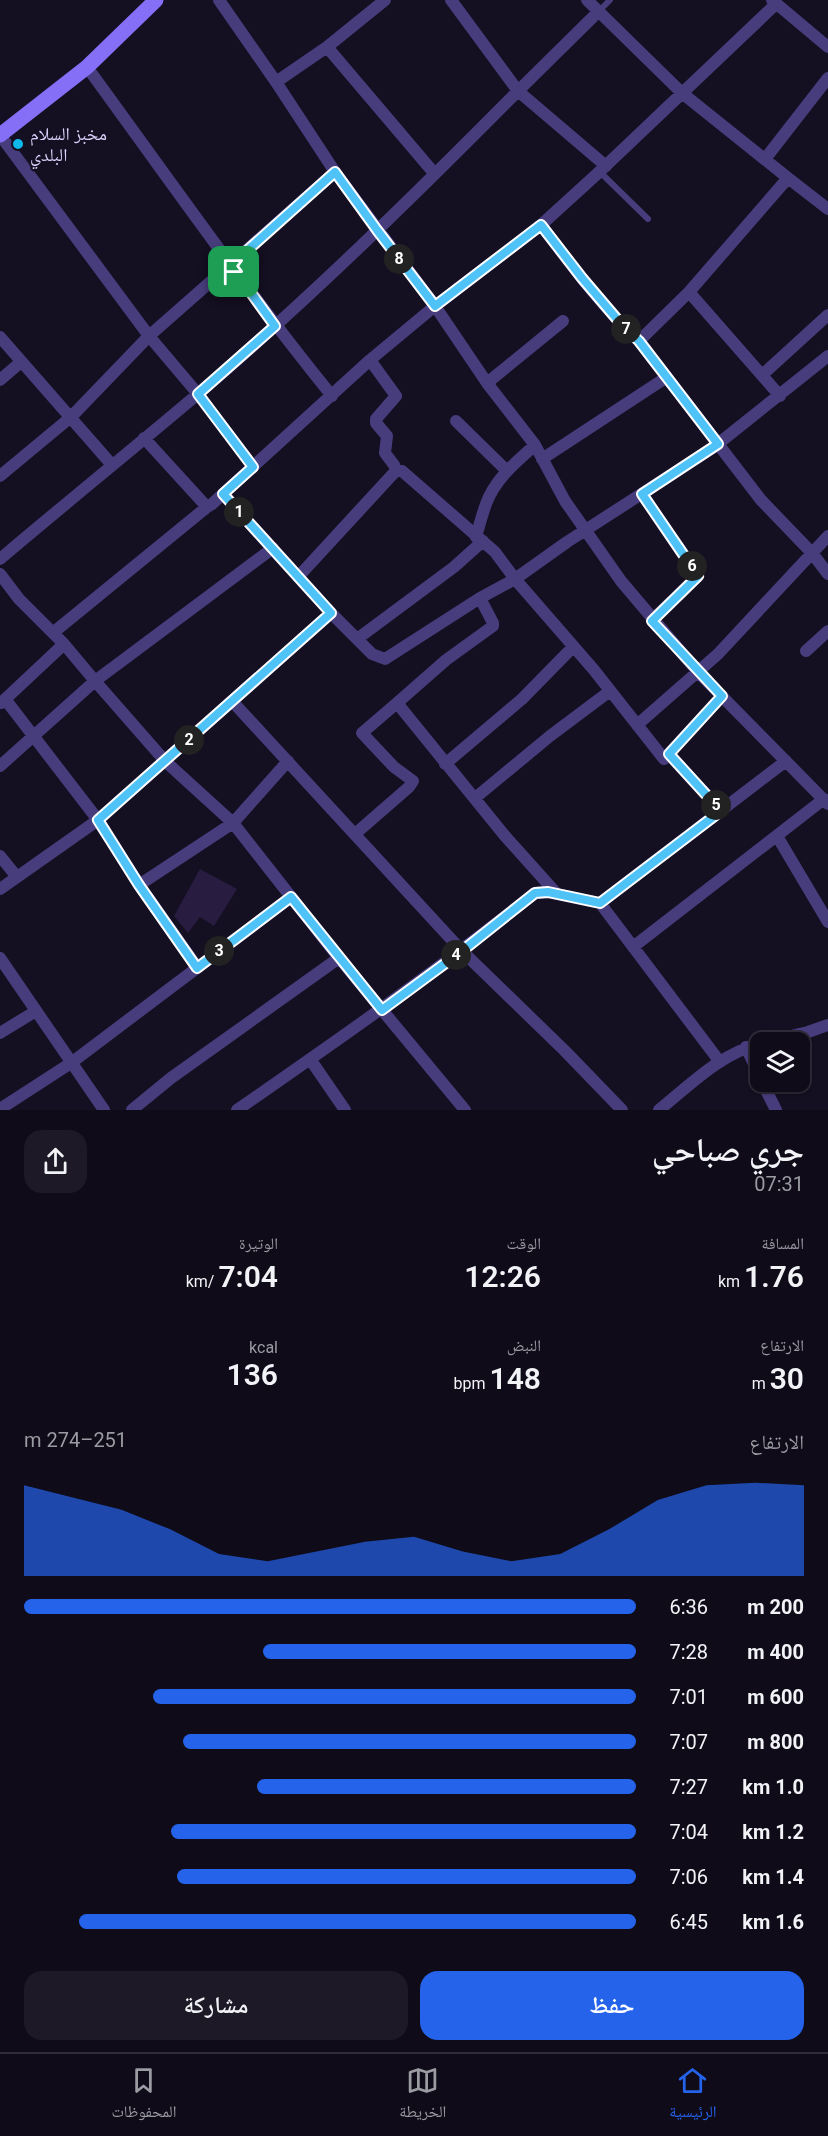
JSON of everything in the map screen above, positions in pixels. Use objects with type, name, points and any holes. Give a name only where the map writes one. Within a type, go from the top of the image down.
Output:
[{"type":"street","points":[[156,0],[87,67],[0,135],[149,336],[198,394],[253,467]]},
{"type":"street","points":[[219,0],[335,172],[435,306],[487,383],[535,445],[565,501],[621,581],[652,621],[698,672],[826,802],[777,836],[633,948]]},
{"type":"street","points":[[451,0],[518,91],[603,169]]},
{"type":"street","points":[[587,0],[682,93],[788,178],[826,202]]},
{"type":"street","points":[[276,82],[327,47],[378,2]]},
{"type":"street","points":[[54,632],[223,494],[370,360],[435,306],[541,225],[603,169],[774,2],[828,47]]},
{"type":"street","points":[[0,559],[198,394],[275,326],[377,230],[598,12]]},
{"type":"street","points":[[327,47],[434,173]]},
{"type":"street","points":[[87,67],[275,326],[332,396]]},
{"type":"street","points":[[765,159],[828,78]]},
{"type":"street","points":[[0,476],[71,417],[149,336],[335,172]]},
{"type":"street","points":[[639,341],[689,292],[788,178]]},
{"type":"street","points":[[541,225],[588,286],[639,341],[761,500],[812,553],[828,574]]},
{"type":"street","points":[[689,292],[780,396]]},
{"type":"street","points":[[762,375],[828,315]]},
{"type":"street","points":[[487,383],[563,321]]},
{"type":"street","points":[[0,337],[112,465]]},
{"type":"street","points":[[223,494],[331,613],[372,654],[385,658],[514,579],[718,444],[828,356]]},
{"type":"street","points":[[370,360],[396,396],[376,419],[376,423],[387,436],[385,453],[396,471]]},
{"type":"street","points":[[0,380],[21,362]]},
{"type":"street","points":[[542,459],[667,377]]},
{"type":"street","points":[[456,422],[507,471]]},
{"type":"street","points":[[144,438],[207,507]]},
{"type":"street","points":[[357,639],[454,567],[479,539],[486,502],[495,486],[507,471],[535,445]]},
{"type":"street","points":[[298,577],[396,471],[402,471],[495,552],[514,579],[610,691],[664,759],[722,696]]},
{"type":"street","points":[[642,494],[698,576],[652,621]]},
{"type":"street","points":[[637,725],[718,654],[828,536]]},
{"type":"street","points":[[0,766],[94,681],[273,549]]},
{"type":"street","points":[[1,578],[19,599],[54,632],[165,761],[232,823],[461,1109]]},
{"type":"street","points":[[356,834],[413,781],[394,766],[362,733],[446,660],[493,626],[480,598]]},
{"type":"street","points":[[0,889],[98,820],[331,613]]},
{"type":"street","points":[[806,651],[828,632]]},
{"type":"street","points":[[64,644],[3,702],[33,736],[98,820],[139,885],[197,968]]},
{"type":"street","points":[[445,764],[522,699],[573,647]]},
{"type":"street","points":[[475,798],[550,736],[610,691]]},
{"type":"street","points":[[232,701],[462,951],[622,1110]]},
{"type":"street","points":[[397,704],[505,836],[557,894]]},
{"type":"street","points":[[669,754],[721,811]]},
{"type":"street","points":[[139,885],[232,823],[288,761]]},
{"type":"street","points":[[600,903],[786,761]]},
{"type":"street","points":[[777,836],[828,922]]},
{"type":"street","points":[[0,856],[17,877]]},
{"type":"street","points":[[237,1110],[382,1010],[535,893],[548,892],[600,903],[720,1062]]},
{"type":"street","points":[[0,1109],[71,1063],[291,897]]},
{"type":"street","points":[[0,958],[104,1110]]},
{"type":"street","points":[[132,1110],[171,1078],[339,958]]},
{"type":"street","points":[[0,1033],[36,1011]]},
{"type":"street","points":[[808,1032],[828,1025]]},
{"type":"street","points":[[659,1110],[720,1062],[750,1046]]},
{"type":"street","points":[[746,1047],[750,1056]]},
{"type":"street","points":[[310,1059],[345,1110]]},
{"type":"street","points":[[767,1092],[776,1110]]},
{"type":"lane","points":[[598,12],[610,0]]},
{"type":"lane","points":[[603,169],[648,219]]},
{"type":"building","points":[[200,869],[237,889],[214,926],[200,917],[188,933],[174,916]]},
{"type":"place","name":"مخبز السلام البلدي","points":[[18,144]]},
{"type":"route","points":[[335,172],[435,306],[541,225],[582,278],[622,325],[639,341],[718,444],[642,494],[698,576],[652,621],[722,696],[669,754],[721,811],[600,903],[548,892],[535,893],[382,1010],[291,897],[197,968],[139,885],[98,820],[331,613],[223,494],[253,467],[198,394],[275,326],[234,272],[231,265],[335,172]]}]
